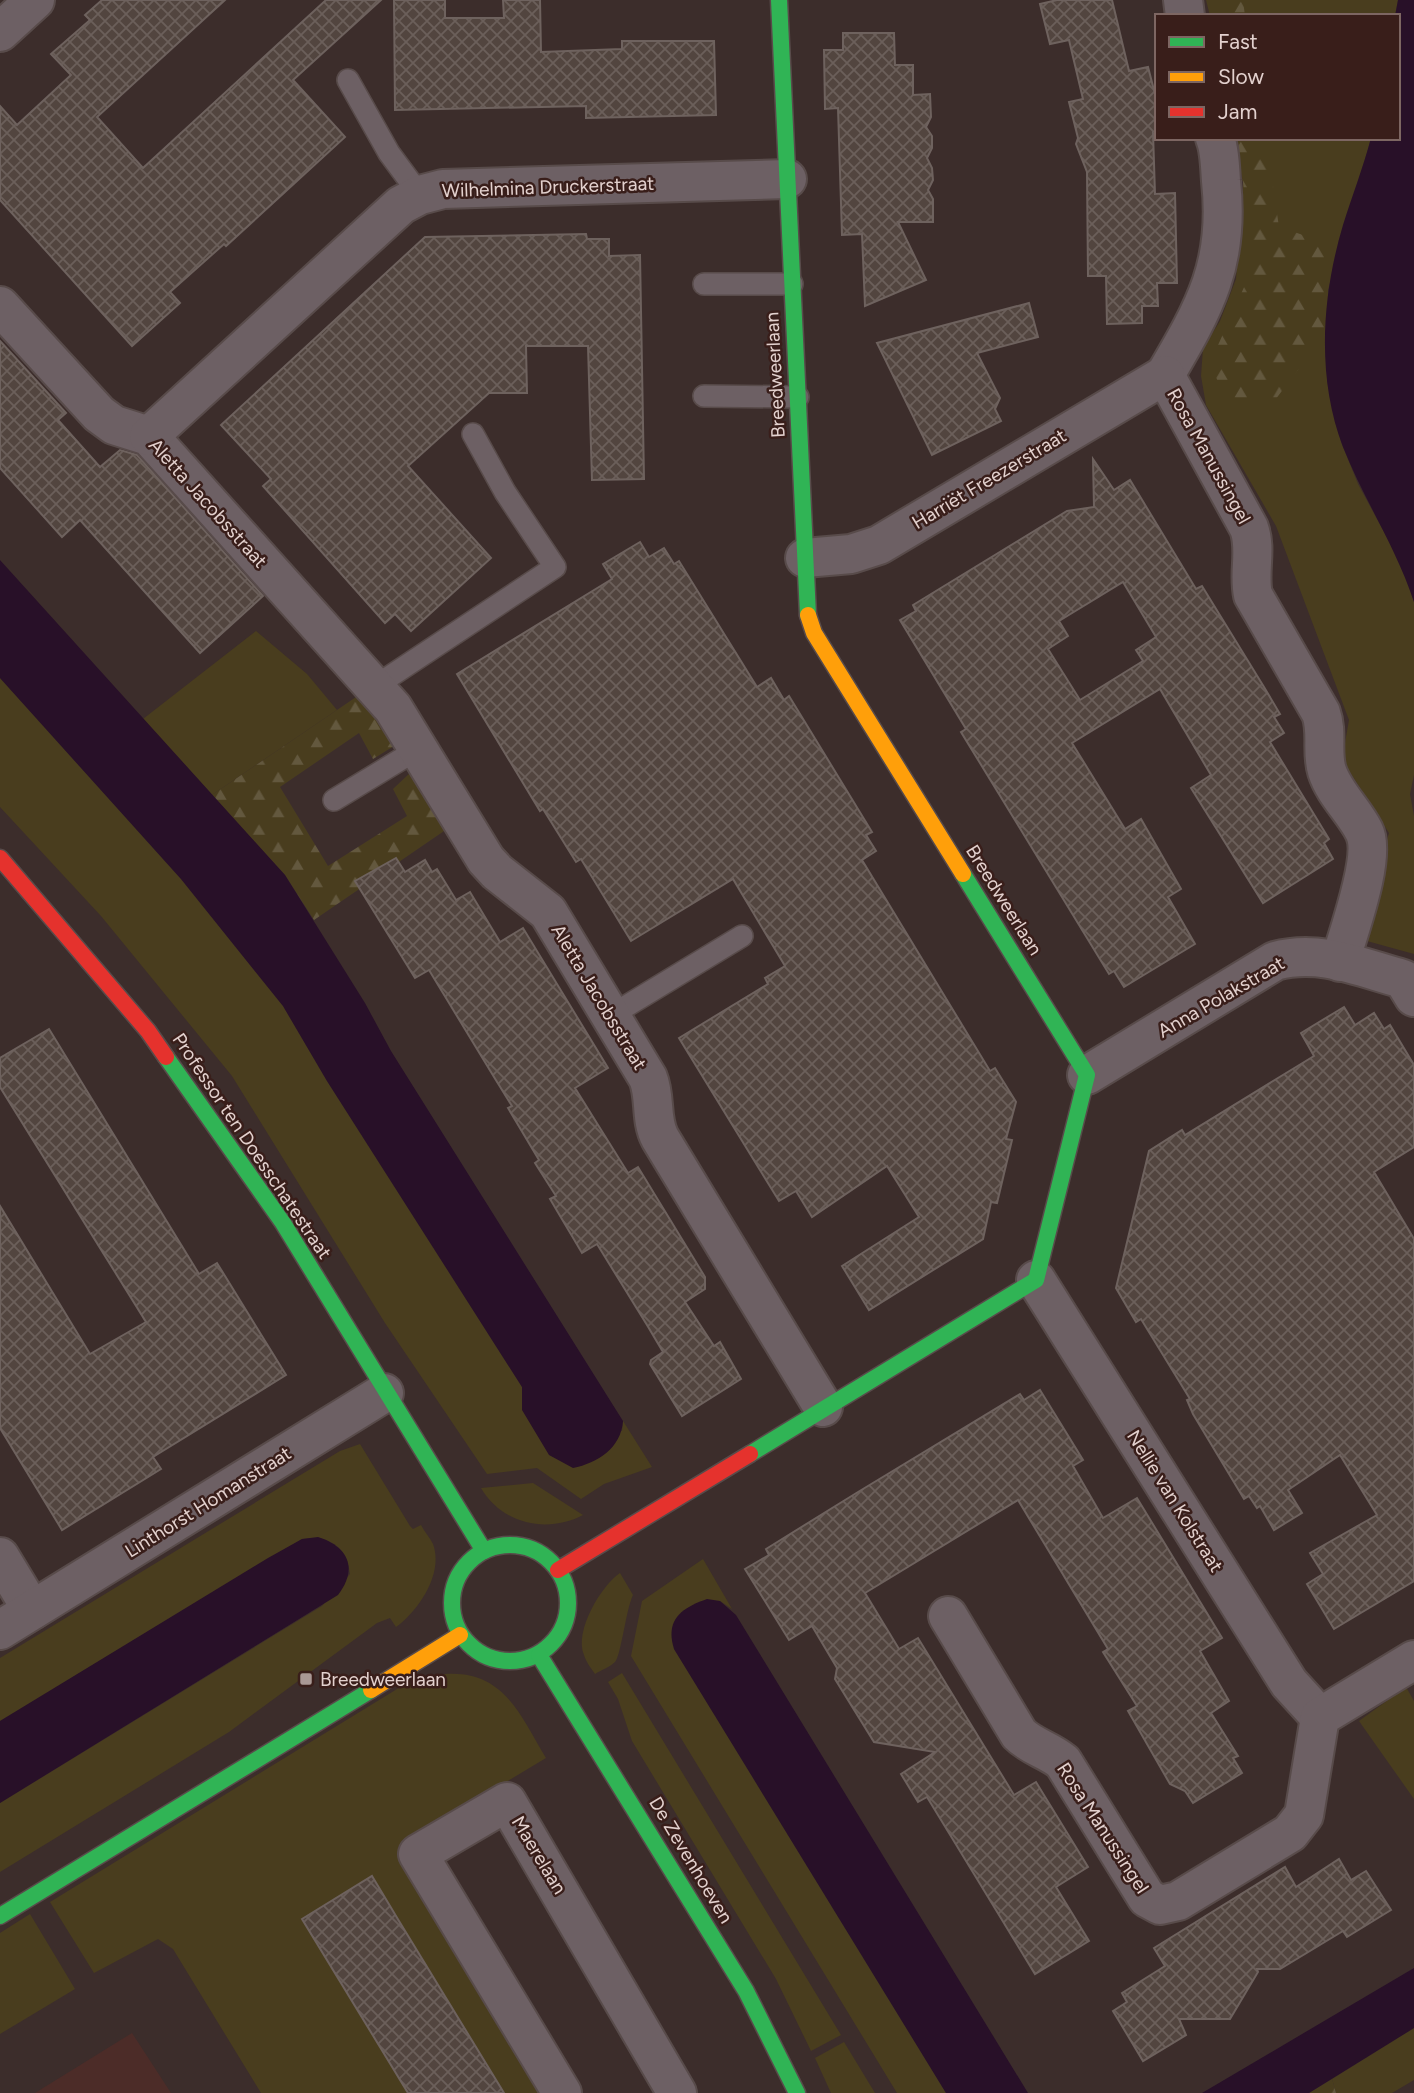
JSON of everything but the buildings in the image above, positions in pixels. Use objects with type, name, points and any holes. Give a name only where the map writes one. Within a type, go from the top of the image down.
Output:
[{"type":"street","points":[[0,32],[35,0]]},
{"type":"street","name":"Breedweerlaan","points":[[779,0],[807,611],[814,633],[1087,1075]]},
{"type":"street","name":"Rosa Manussingel","points":[[1215,140],[1224,210],[1220,250],[1202,311],[1165,375],[1249,528],[1254,542],[1250,581],[1253,595],[1321,713],[1326,728],[1324,759],[1328,774],[1366,834],[1368,853],[1340,962]]},
{"type":"street","name":"Wilhelmina Druckerstraat","points":[[149,436],[401,205],[420,195],[443,189],[787,179]]},
{"type":"street","name":"Aletta Jacobsstraat","points":[[0,306],[99,414],[114,425],[149,436],[393,708],[486,860],[497,872],[548,912],[652,1089],[654,1126],[660,1138],[823,1407]]},
{"type":"street","name":"Harriët Freezerstraat","points":[[805,558],[851,554],[879,545],[1165,375]]},
{"type":"street","name":"Professor ten Doesschatestraat","points":[[0,858],[148,1031],[283,1223],[384,1393],[484,1551]]},
{"type":"street","name":"Anna Polakstraat","points":[[1087,1075],[1275,961],[1299,955],[1340,962],[1409,988]]},
{"type":"street","points":[[558,1570],[1036,1280],[1087,1075]]},
{"type":"street","name":"Nellie van Kolstraat","points":[[1036,1280],[1289,1683],[1320,1717]]},
{"type":"street","name":"Linthorst Homanstraat","points":[[0,1630],[384,1393]]},
{"type":"street","points":[[503,1545],[525,1546],[544,1556],[558,1570],[568,1592],[568,1617],[558,1639],[539,1655],[511,1662],[501,1660],[482,1655],[460,1635],[452,1612],[453,1588],[464,1567],[484,1551],[503,1545]]},
{"type":"street","points":[[0,1557],[32,1610]]},
{"type":"street","name":"Rosa Manussingel","points":[[948,1616],[1019,1734],[1030,1745],[1053,1754],[1063,1762],[1147,1898],[1160,1905],[1178,1901],[1290,1833],[1304,1815],[1320,1717]]},
{"type":"street","points":[[0,1916],[460,1635]]},
{"type":"street","name":"De Zevenhoeven","points":[[539,1655],[746,1991],[797,2093]]},
{"type":"street","points":[[1320,1717],[1414,1660]]},
{"type":"street","name":"Maerelaan","points":[[562,2093],[418,1854],[508,1802],[677,2093]]},
{"type":"lane","points":[[348,80],[389,153],[420,195]]},
{"type":"lane","points":[[704,284],[792,284]]},
{"type":"lane","points":[[704,396],[797,397]]},
{"type":"lane","points":[[374,687],[555,568],[505,492],[473,434]]},
{"type":"lane","points":[[334,800],[418,749]]},
{"type":"lane","points":[[610,1016],[742,936]]},
{"type":"shaded area","points":[[1398,0],[1414,0],[1414,602],[1398,562],[1343,447],[1329,393],[1325,336],[1330,279],[1336,252],[1370,140],[1400,140],[1400,14],[1395,14]]},
{"type":"shaded area","points":[[0,560],[285,875],[365,1003],[391,1051],[623,1421],[618,1439],[607,1453],[573,1468],[549,1455],[522,1410],[522,1387],[327,1081],[283,1006],[181,879],[0,678]]},
{"type":"shaded area","points":[[318,1537],[337,1547],[347,1560],[348,1576],[338,1595],[0,1803],[0,1721],[268,1558],[302,1539]]},
{"type":"shaded area","points":[[707,1599],[720,1601],[736,1615],[1028,2093],[946,2093],[674,1649],[672,1630],[677,1616]]},
{"type":"shaded area","points":[[1414,1968],[1414,2028],[1309,2093],[1202,2093]]},
{"type":"shaded area","points":[[132,2033],[171,2093],[35,2093]]},
{"type":"green space","points":[[1206,0],[1398,0],[1395,14],[1210,14]]},
{"type":"green space","points":[[1219,0],[1243,0],[1245,14],[1221,14]]},
{"type":"green space","points":[[1234,140],[1370,140],[1328,290],[1327,380],[1341,442],[1358,484],[1403,567],[1414,602],[1414,775],[1410,794],[1414,816],[1414,954],[1356,938],[1389,833],[1342,760],[1349,720],[1276,526],[1206,405],[1201,376],[1203,348],[1220,321],[1236,279],[1243,182]]},
{"type":"green space","points":[[1237,140],[1266,140],[1279,227],[1330,244],[1326,333],[1272,404],[1224,396],[1210,363],[1254,265]]},
{"type":"green space","points":[[256,631],[307,674],[337,710],[212,795],[143,719]]},
{"type":"green space","points":[[0,678],[181,879],[283,1006],[327,1081],[522,1387],[522,1410],[622,1431],[623,1421],[652,1467],[604,1484],[581,1499],[537,1468],[487,1474],[385,1323],[232,1076],[101,916],[0,807]]},
{"type":"green space","points":[[362,693],[394,746],[373,759],[359,733],[280,787],[328,866],[407,816],[393,789],[411,772],[447,829],[314,920],[285,875],[212,795]]},
{"type":"green space","points":[[360,1444],[410,1526],[413,1529],[421,1525],[433,1544],[435,1567],[432,1579],[413,1612],[396,1627],[390,1618],[377,1623],[229,1732],[0,1872],[0,1803],[322,1606],[350,1574],[348,1564],[335,1544],[320,1539],[302,1539],[0,1721],[0,1658],[340,1451]]},
{"type":"green space","points":[[533,1483],[583,1515],[555,1524],[526,1522],[501,1510],[481,1488]]},
{"type":"green space","points":[[703,1559],[732,1609],[720,1601],[674,1649],[946,2093],[897,2093],[631,1656],[642,1601]]},
{"type":"green space","points":[[620,1573],[633,1595],[617,1658],[611,1665],[595,1674],[584,1655],[583,1634],[598,1598]]},
{"type":"green space","points":[[622,1673],[841,2035],[811,2051],[776,1979],[632,1741],[618,1699],[608,1682]]},
{"type":"green space","points":[[445,1674],[482,1679],[496,1687],[518,1711],[546,1758],[398,1847],[542,2093],[261,2093],[173,1949],[158,1939],[94,1973],[50,1902],[402,1686]]},
{"type":"green space","points":[[1406,1687],[1414,1701],[1414,1799],[1359,1721]]},
{"type":"green space","points":[[30,1914],[75,1989],[0,2034],[0,1933]]},
{"type":"green space","points":[[1414,2028],[1414,2080],[1392,2093],[1336,2093],[1332,2079]]},
{"type":"green space","points":[[844,2042],[875,2093],[831,2093],[815,2058]]},
{"type":"green space","points":[[1332,2079],[1336,2093],[1309,2093]]},
{"type":"traffic: fast","points":[[779,0],[808,615]]},
{"type":"traffic: fast","points":[[750,1454],[1036,1280],[1087,1075],[963,874]]},
{"type":"traffic: fast","points":[[166,1057],[283,1223],[484,1551]]},
{"type":"traffic: fast","points":[[510,1545],[532,1549],[551,1562],[564,1581],[568,1603],[564,1625],[551,1644],[532,1657],[510,1661],[488,1657],[469,1644],[456,1625],[452,1603],[456,1581],[469,1562],[488,1549],[510,1545]]},
{"type":"traffic: fast","points":[[539,1655],[746,1991],[797,2093]]},
{"type":"traffic: fast","points":[[0,1916],[371,1690]]},
{"type":"traffic: slow","points":[[808,615],[814,633],[963,874]]},
{"type":"traffic: slow","points":[[371,1690],[460,1635]]},
{"type":"traffic: jam","points":[[0,858],[148,1031],[166,1057]]},
{"type":"traffic: jam","points":[[558,1570],[750,1454]]},
{"type":"place","name":"Breedweerlaan","points":[[306,1679]]}]
